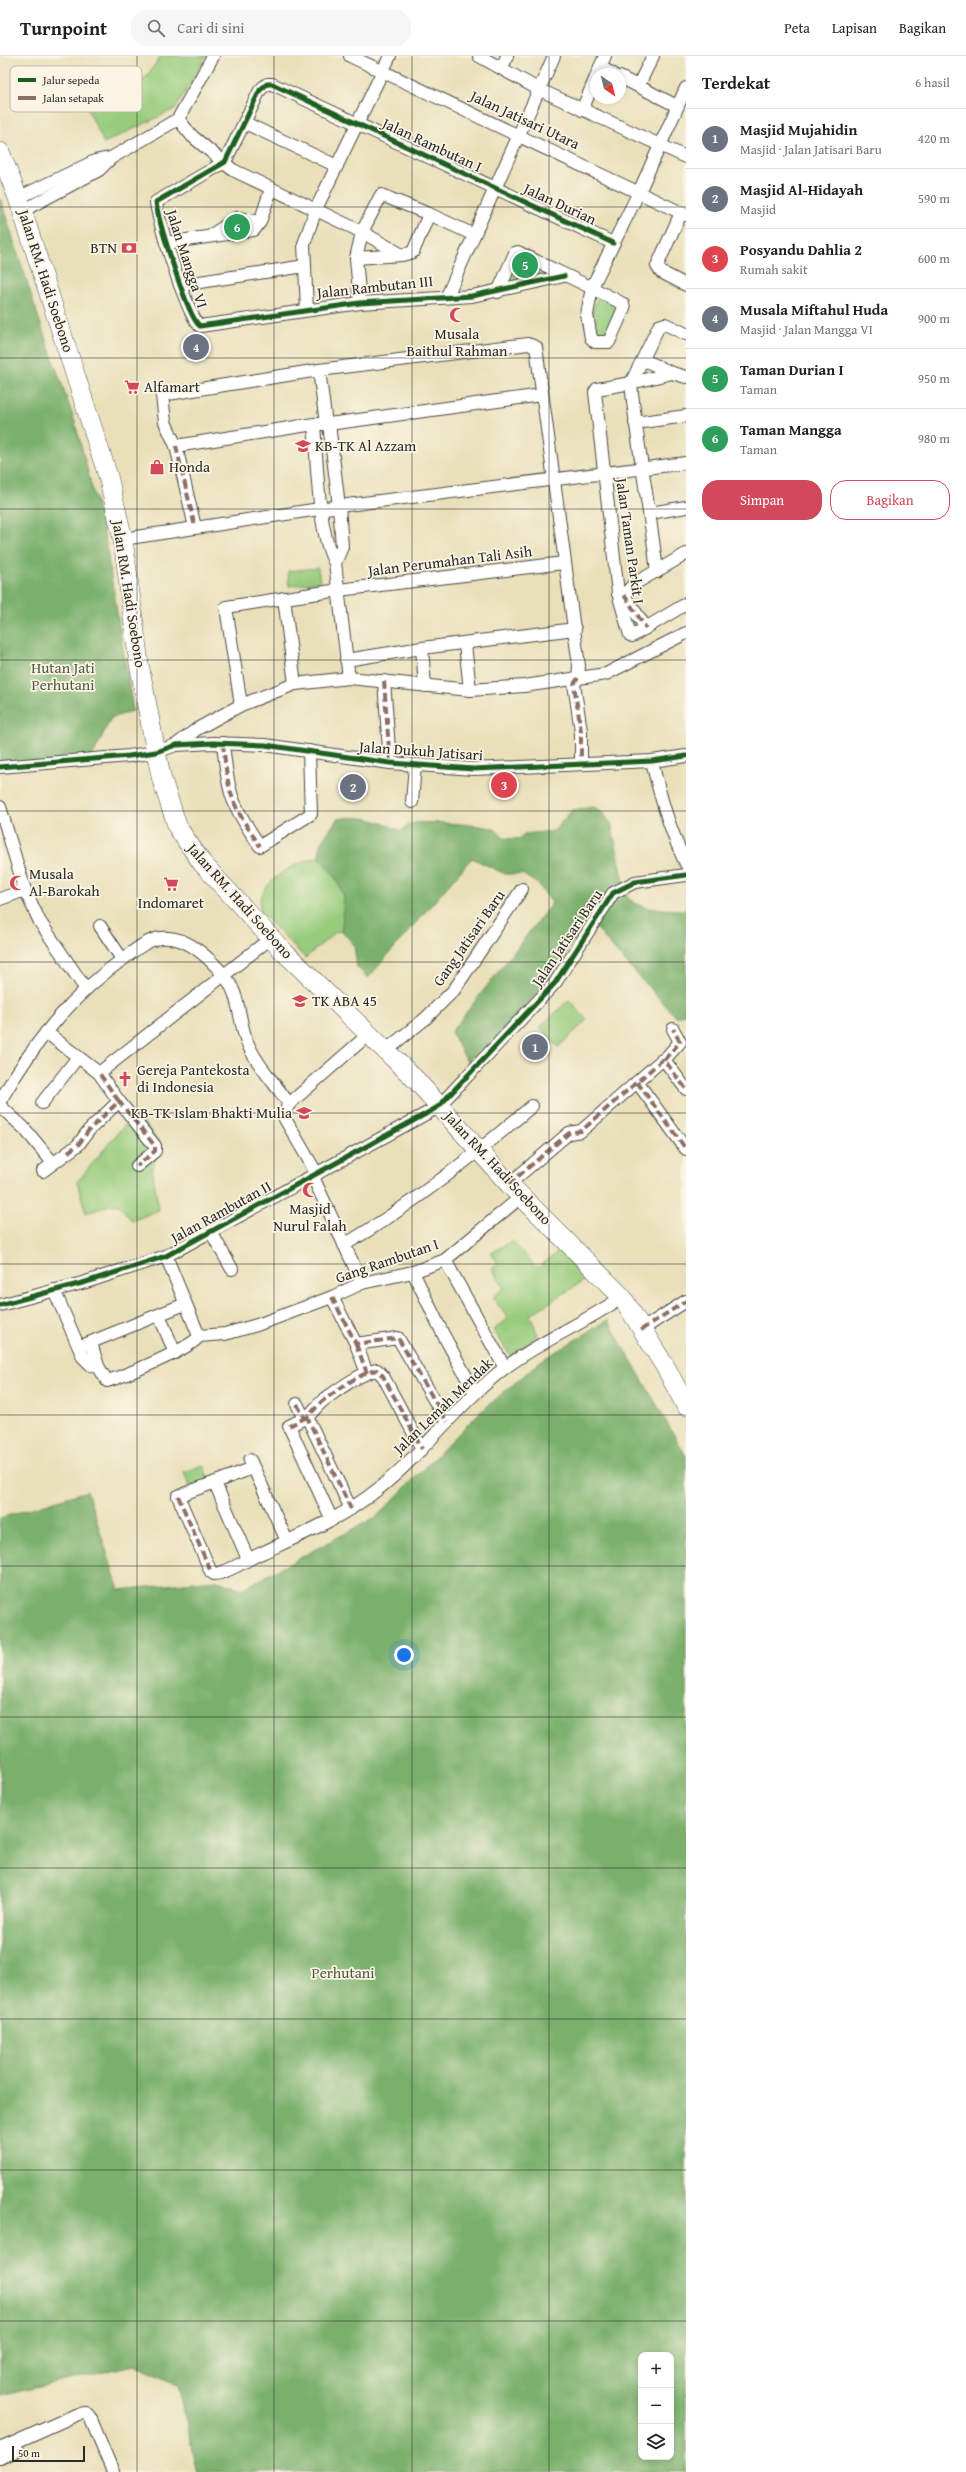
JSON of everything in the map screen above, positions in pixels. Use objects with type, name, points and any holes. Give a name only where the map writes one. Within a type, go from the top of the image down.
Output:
[{"type":"main road","name":"Jalan RM. Hadi Soebono","points":[[0,152],[20,204],[90,414],[123,539],[139,664],[162,780],[178,828],[202,863],[271,938],[331,1000],[386,1050],[515,1190],[622,1297],[685,1400]]},
{"type":"street","points":[[20,204],[99,170],[111,158],[178,119],[213,56]]},
{"type":"street","name":"Jalan Jatisari Utara","points":[[350,56],[520,134],[684,214]]},
{"type":"street","points":[[308,310],[304,246],[316,209],[390,56]]},
{"type":"street","points":[[479,56],[538,89],[686,157]]},
{"type":"street","points":[[502,68],[507,56]]},
{"type":"street","points":[[446,296],[472,234],[496,188],[538,89],[554,56]]},
{"type":"street","points":[[600,68],[605,56]]},
{"type":"street","points":[[638,86],[653,56]]},
{"type":"street","points":[[626,80],[677,106]]},
{"type":"street","name":"Jalan Rambutan I","points":[[245,124],[260,90],[270,84],[496,188]]},
{"type":"street","points":[[498,292],[516,252],[564,276],[592,287],[639,192],[686,88]]},
{"type":"street","points":[[582,110],[590,92]]},
{"type":"street","points":[[178,119],[192,136],[233,170],[362,232],[402,255]]},
{"type":"street","points":[[225,162],[245,124],[337,166]]},
{"type":"street","name":"Jalan Mangga VI","points":[[203,326],[198,325],[195,321],[180,284],[166,243],[156,202],[225,162]]},
{"type":"street","name":"Jalan Durian","points":[[496,188],[613,243]]},
{"type":"street","points":[[166,243],[254,230],[260,222],[272,189]]},
{"type":"street","points":[[360,303],[356,258],[362,232],[381,195],[429,214],[472,234]]},
{"type":"street","points":[[356,258],[402,255],[414,250],[429,214]]},
{"type":"street","points":[[684,214],[657,266],[662,272],[686,285]]},
{"type":"street","points":[[180,284],[305,266]]},
{"type":"street","name":"Jalan Rambutan III","points":[[203,326],[360,303],[446,296],[472,296],[498,292],[564,276]]},
{"type":"street","points":[[658,572],[650,513],[641,468],[631,383],[662,324],[686,334]]},
{"type":"street","points":[[195,527],[176,446],[165,422],[160,398],[164,394],[319,370],[531,344],[536,347],[579,666],[578,678],[574,684],[581,731],[582,764]]},
{"type":"street","points":[[644,360],[672,373],[686,377]]},
{"type":"street","points":[[319,370],[323,424],[322,509],[328,552],[335,563],[349,678]]},
{"type":"street","points":[[631,383],[672,373]]},
{"type":"street","name":"Jalan Taman Parkit I","points":[[621,594],[646,628],[632,636],[621,594],[595,392],[597,389],[631,383]]},
{"type":"street","points":[[176,446],[323,424],[542,396]]},
{"type":"street","points":[[635,423],[686,416]]},
{"type":"street","points":[[323,424],[339,506],[342,548],[335,563]]},
{"type":"street","points":[[123,539],[339,506],[553,480],[604,471],[686,463]]},
{"type":"street","points":[[650,513],[686,507]]},
{"type":"street","points":[[621,594],[634,584],[658,572],[686,554]]},
{"type":"street","name":"Jalan Perumahan Tali Asih","points":[[241,705],[226,608],[339,590],[564,563]]},
{"type":"street","points":[[284,598],[295,684]]},
{"type":"street","points":[[646,628],[686,604]]},
{"type":"street","points":[[346,660],[422,648],[465,644],[574,629]]},
{"type":"street","name":"Jalan Dukuh Jatisari","points":[[176,745],[197,729],[241,705],[295,684],[349,678],[470,690],[524,686],[611,672],[686,633]]},
{"type":"street","points":[[465,644],[470,690]]},
{"type":"street","points":[[422,648],[425,686]]},
{"type":"street","name":"Jalan Dukuh Jatisari","points":[[384,681],[390,763]]},
{"type":"street","points":[[223,743],[228,787],[231,798],[241,820],[260,846],[311,814],[309,751]]},
{"type":"street","name":"Jalan Dukuh Jatisari","points":[[0,767],[156,752],[176,745],[223,743],[309,751],[390,763],[473,769],[652,761],[686,756]]},
{"type":"street","points":[[652,761],[661,800],[672,835],[686,864]]},
{"type":"street","points":[[412,802],[415,765]]},
{"type":"street","points":[[0,807],[25,890],[52,942],[85,988]]},
{"type":"street","name":"Jalan Jatisari Baru","points":[[439,1106],[554,983],[613,892],[635,882],[686,875]]},
{"type":"street","name":"Gang Jatisari Baru","points":[[386,1050],[425,1019],[454,990],[491,938],[522,889]]},
{"type":"street","points":[[0,899],[25,890]]},
{"type":"street","points":[[100,926],[122,959]]},
{"type":"street","points":[[0,1102],[16,1073],[46,1032],[85,988],[122,959],[150,940],[169,938],[182,941],[190,946],[224,975],[237,998],[247,1042],[289,1104]]},
{"type":"street","points":[[99,1073],[271,938]]},
{"type":"street","name":"Gang Rambutan I","points":[[199,1336],[225,1334],[256,1325],[332,1297],[362,1283],[413,1272],[445,1260],[569,1133],[583,1129],[665,1060],[680,1042],[673,1029]]},
{"type":"street","points":[[46,1032],[99,1073],[118,1100],[155,1146],[155,1151],[138,1166]]},
{"type":"street","points":[[362,1283],[344,1245],[315,1175],[285,1119],[284,1114],[289,1104],[369,1034]]},
{"type":"street","points":[[42,1103],[78,1057]]},
{"type":"street","points":[[665,1060],[686,1089]]},
{"type":"street","points":[[637,1082],[686,1149]]},
{"type":"street","points":[[43,1171],[78,1145],[89,1130],[113,1108],[118,1100]]},
{"type":"street","points":[[0,1106],[24,1128],[53,1163]]},
{"type":"street","name":"Jalan Rambutan II","points":[[0,1305],[166,1256],[439,1106]]},
{"type":"street","points":[[344,1245],[380,1224],[479,1151],[532,1106]]},
{"type":"street","points":[[211,1232],[232,1269]]},
{"type":"street","points":[[54,1290],[107,1381],[175,1353],[195,1342],[199,1336],[166,1256]]},
{"type":"street","points":[[445,1260],[505,1368]]},
{"type":"street","points":[[413,1272],[443,1334],[475,1393]]},
{"type":"street","points":[[332,1297],[356,1344],[367,1373]]},
{"type":"street","name":"Jalan Lemah Mendak","points":[[215,1483],[178,1496],[211,1572],[218,1574],[332,1520],[351,1509],[377,1490],[422,1449],[475,1393],[505,1368],[529,1351],[598,1314],[622,1297]]},
{"type":"street","points":[[642,1330],[686,1300]]},
{"type":"street","points":[[85,1345],[185,1304]]},
{"type":"street","points":[[158,1315],[175,1353]]},
{"type":"street","points":[[356,1344],[398,1338],[447,1422]]},
{"type":"street","points":[[332,1520],[289,1426],[318,1408],[323,1400],[367,1373],[377,1370],[381,1372],[422,1449]]},
{"type":"street","points":[[297,1404],[351,1509]]},
{"type":"street","points":[[248,1559],[215,1483],[252,1464],[287,1541]]},
{"type":"street","points":[[0,2449],[78,2414],[86,2412],[90,2417],[113,2472]]},
{"type":"street","points":[[0,2458],[90,2417]]},
{"type":"green space","points":[[161,56],[206,56],[175,109],[104,143],[89,112],[142,112],[142,76],[144,80]]},
{"type":"green space","name":"Hutan Jati Perhutani","points":[[0,198],[41,325],[75,422],[105,538],[133,711],[111,718],[91,759],[0,766]]},
{"type":"green space","points":[[518,257],[551,272],[549,278],[505,285]]},
{"type":"green space","points":[[599,295],[623,306],[610,340],[595,338],[592,311]]},
{"type":"green space","points":[[318,568],[320,582],[289,586],[288,571]]},
{"type":"green space","points":[[594,807],[600,810],[611,823],[628,899],[645,908],[683,910],[686,907],[686,1013],[677,1018],[610,945],[589,918],[543,987],[499,1035],[467,1061],[451,1032],[552,903],[538,884],[522,874],[505,874],[472,858],[368,978],[357,967],[354,945],[342,931],[344,896],[335,876],[319,857],[320,844],[337,819],[370,819],[401,831],[408,825],[417,823],[439,823],[488,827],[494,829],[503,838],[520,839],[524,834],[554,831],[572,810]]},
{"type":"green space","points":[[319,857],[335,876],[344,896],[342,931],[336,932],[305,958],[261,912],[260,902],[263,892],[278,876],[299,863]]},
{"type":"green space","points":[[569,1000],[587,1020],[558,1047],[540,1027]]},
{"type":"green space","points":[[138,1115],[161,1145],[152,1168],[159,1210],[132,1221],[119,1205],[111,1205],[86,1213],[77,1182],[126,1123]]},
{"type":"green space","points":[[512,1241],[537,1268],[566,1246],[594,1274],[530,1315],[538,1335],[511,1356],[493,1330],[508,1319],[493,1297],[504,1288],[492,1269],[498,1263],[491,1253]]},
{"type":"green space","name":"Perhutani","points":[[608,1320],[686,1456],[686,2472],[198,2472],[178,2385],[134,2365],[0,2396],[0,1518],[87,1491],[119,1590],[214,1580],[242,1589],[376,1517],[477,1415],[542,1360]]},
{"type":"green space","points":[[203,1465],[209,1480],[190,1487],[184,1472]]},
{"type":"marked path","points":[[176,446],[195,527]]},
{"type":"marked path","points":[[624,595],[646,628]]},
{"type":"marked path","points":[[578,678],[574,684],[581,731],[581,764]]},
{"type":"marked path","points":[[384,681],[390,763]]},
{"type":"marked path","points":[[223,743],[227,775],[232,798],[250,832],[260,846]]},
{"type":"marked path","points":[[664,1060],[680,1042],[673,1029]]},
{"type":"marked path","points":[[509,1184],[569,1133],[581,1131],[662,1060],[665,1061],[686,1089]]},
{"type":"marked path","points":[[68,1152],[78,1145],[89,1130],[116,1104],[118,1100],[99,1073]]},
{"type":"marked path","points":[[637,1082],[686,1149]]},
{"type":"marked path","points":[[118,1100],[155,1146],[155,1151],[137,1166]]},
{"type":"marked path","points":[[332,1297],[356,1344],[398,1338],[447,1422]]},
{"type":"marked path","points":[[641,1330],[686,1301]]},
{"type":"marked path","points":[[356,1344],[367,1373]]},
{"type":"marked path","points":[[351,1509],[307,1417],[323,1401],[343,1386],[364,1374],[377,1370],[383,1376],[422,1449]]},
{"type":"marked path","points":[[297,1404],[304,1418]]},
{"type":"marked path","points":[[289,1426],[307,1417]]},
{"type":"marked path","points":[[178,1496],[211,1572]]},
{"type":"cycle path","points":[[564,276],[472,296],[360,303],[200,326],[188,306],[181,288],[156,202],[225,162],[260,90],[267,84],[272,84],[613,243]]},
{"type":"cycle path","points":[[0,767],[129,756],[156,752],[176,745],[213,743],[265,745],[390,763],[473,769],[652,761],[686,756]]},
{"type":"cycle path","points":[[0,1305],[86,1282],[166,1256],[439,1106],[555,983],[613,893],[635,882],[686,875]]},
{"type":"place","name":"Taman Mangga","points":[[237,227]]},
{"type":"place","name":"BTN","points":[[129,248]]},
{"type":"place","name":"Taman Durian I","points":[[525,265]]},
{"type":"place","name":"Musala Baithul Rahman","points":[[457,315]]},
{"type":"place","name":"Musala Miftahul Huda","points":[[196,347]]},
{"type":"place","name":"Alfamart","points":[[132,387]]},
{"type":"place","name":"KB-TK Al Azzam","points":[[303,446]]},
{"type":"place","name":"Honda","points":[[157,467]]},
{"type":"place","name":"Posyandu Dahlia 2","points":[[504,785]]},
{"type":"place","name":"Masjid Al-Hidayah","points":[[353,787]]},
{"type":"place","name":"Musala Al-Barokah","points":[[17,883]]},
{"type":"place","name":"Indomaret","points":[[171,884]]},
{"type":"place","name":"TK ABA 45","points":[[300,1001]]},
{"type":"place","name":"Masjid Mujahidin","points":[[535,1047]]},
{"type":"place","name":"Gereja Pantekosta di Indonesia","points":[[125,1079]]},
{"type":"place","name":"KB-TK Islam Bhakti Mulia","points":[[304,1113]]},
{"type":"place","name":"Masjid Nurul Falah","points":[[310,1190]]}]
